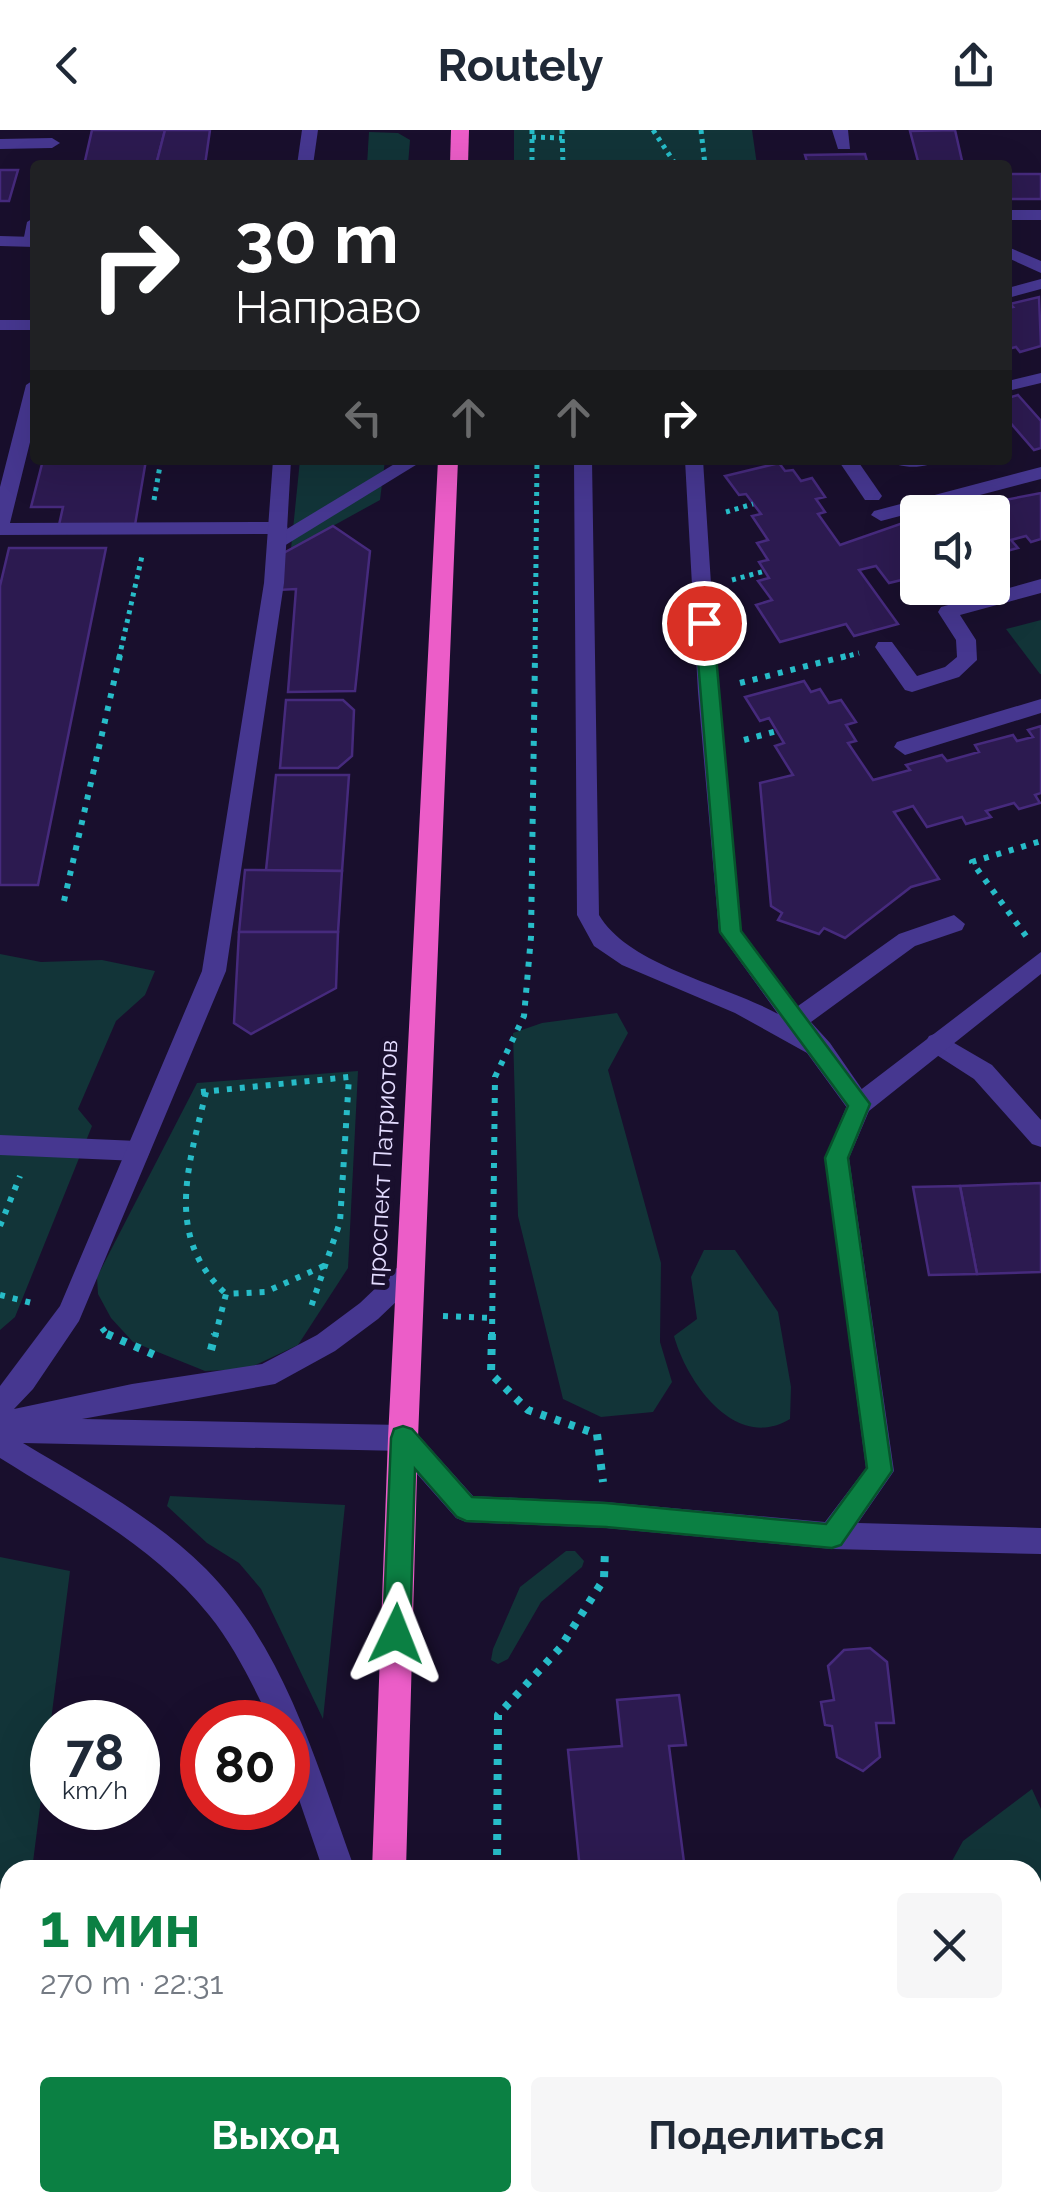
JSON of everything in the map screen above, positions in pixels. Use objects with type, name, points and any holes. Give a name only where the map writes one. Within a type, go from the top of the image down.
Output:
[{"type":"highway","points":[[459,160],[460,130]]},
{"type":"highway","name":"проспект Патриотов","points":[[388,1860],[403,1438],[448,465]]},
{"type":"street","points":[[306,160],[310,130]]},
{"type":"street","points":[[0,144],[54,137]]},
{"type":"street","points":[[1012,215],[1041,215]]},
{"type":"street","points":[[0,241],[30,242]]},
{"type":"street","points":[[1012,254],[1041,268]]},
{"type":"street","points":[[1012,291],[1041,284]]},
{"type":"street","points":[[0,325],[30,325]]},
{"type":"street","points":[[1012,385],[1041,378]]},
{"type":"street","points":[[30,406],[0,528],[148,528],[277,535],[406,465]]},
{"type":"street","points":[[0,1405],[24,1380],[70,1312],[214,971],[274,583],[282,465]]},
{"type":"street","points":[[583,465],[588,916],[602,940],[630,959],[744,1006],[822,1050]]},
{"type":"street","points":[[694,465],[708,692],[730,932],[859,1104]]},
{"type":"street","points":[[850,465],[876,505],[1041,473]]},
{"type":"street","points":[[1006,465],[1018,479]]},
{"type":"street","points":[[884,647],[912,685],[952,672],[966,660],[966,640],[948,612],[1041,586]]},
{"type":"street","points":[[905,746],[1041,706]]},
{"type":"street","points":[[798,1018],[908,940],[954,924]]},
{"type":"street","points":[[832,1536],[880,1471],[837,1158],[859,1104],[937,1043],[1035,951]]},
{"type":"street","points":[[937,1043],[983,1072],[1041,1137]]},
{"type":"street","points":[[0,1144],[138,1151]]},
{"type":"street","points":[[0,1427],[132,1396],[266,1375],[326,1342],[369,1310],[411,1271]]},
{"type":"street","points":[[0,1427],[403,1438],[466,1509],[606,1515],[832,1536],[1041,1542]]},
{"type":"street","points":[[0,1443],[158,1546],[217,1602],[260,1668],[275,1700]]},
{"type":"street","points":[[310,1790],[335,1860]]},
{"type":"path","points":[[532,130],[532,160]]},
{"type":"path","points":[[562,130],[563,160]]},
{"type":"path","points":[[653,130],[673,160]]},
{"type":"path","points":[[700,130],[705,160]]},
{"type":"path","points":[[532,138],[562,138]]},
{"type":"path","points":[[64,901],[160,465]]},
{"type":"path","points":[[497,1860],[498,1715],[560,1648],[604,1579],[606,1515],[597,1434],[528,1410],[492,1374],[495,1076],[524,1016],[531,937],[537,465]]},
{"type":"path","points":[[708,692],[884,647]]},
{"type":"path","points":[[1035,951],[972,862],[1041,841]]},
{"type":"path","points":[[186,1094],[349,1078],[340,1222],[311,1307],[369,1310]]},
{"type":"path","points":[[206,1092],[184,1205],[188,1240],[207,1281],[226,1294],[246,1297],[269,1292],[326,1265]]},
{"type":"path","points":[[0,1226],[32,1146]]},
{"type":"path","points":[[207,1365],[226,1294]]},
{"type":"path","points":[[410,1314],[492,1318]]},
{"type":"path","points":[[95,1320],[109,1337],[164,1360]]},
{"type":"green space","points":[[514,130],[752,130],[756,160],[514,160]]},
{"type":"green space","points":[[369,132],[398,133],[410,140],[408,160],[367,160]]},
{"type":"green space","points":[[299,465],[384,465],[380,500],[291,549]]},
{"type":"green space","points":[[1041,620],[1041,674],[1040,674],[1006,629]]},
{"type":"green space","points":[[0,954],[41,962],[102,960],[155,971],[145,995],[116,1021],[78,1109],[92,1126],[15,1317],[0,1330]]},
{"type":"green space","points":[[617,1013],[628,1033],[608,1070],[661,1263],[660,1342],[672,1382],[653,1412],[601,1417],[563,1399],[518,1216],[513,1033],[542,1023]]},
{"type":"green space","points":[[358,1071],[348,1268],[298,1345],[247,1369],[205,1371],[133,1342],[111,1318],[98,1294],[97,1277],[197,1083]]},
{"type":"green space","points":[[704,1250],[735,1250],[778,1312],[791,1387],[790,1419],[770,1427],[751,1427],[733,1420],[702,1392],[690,1373],[674,1336],[697,1319],[691,1277]]},
{"type":"green space","points":[[170,1496],[345,1505],[323,1719],[261,1589],[239,1563],[207,1543],[167,1506]]},
{"type":"green space","points":[[566,1551],[575,1551],[584,1561],[582,1567],[541,1602],[508,1659],[498,1664],[491,1660],[520,1587]]},
{"type":"green space","points":[[0,1557],[70,1571],[54,1700],[30,1700],[30,1830],[37,1830],[33,1860],[0,1860]]},
{"type":"green space","points":[[1032,1789],[1041,1809],[1041,1860],[953,1860],[963,1841]]},
{"type":"building","points":[[92,130],[165,130],[157,160],[85,160]]},
{"type":"building","points":[[165,130],[210,130],[206,160],[157,160]]},
{"type":"building","points":[[955,130],[962,160],[918,160],[910,131]]},
{"type":"building","points":[[865,154],[867,160],[806,160],[805,155]]},
{"type":"building","points":[[0,170],[18,170],[9,201],[0,201]]},
{"type":"building","points":[[1012,174],[1041,174],[1041,199],[1012,199]]},
{"type":"building","points":[[1039,297],[1041,346],[1020,352],[1012,348],[1012,304]]},
{"type":"building","points":[[1018,395],[1041,421],[1041,448],[1034,450],[1012,425],[1012,397]]},
{"type":"building","points":[[42,465],[145,465],[135,525],[59,525],[63,507],[31,507]]},
{"type":"building","points":[[780,465],[785,471],[793,470],[801,481],[812,478],[825,497],[816,499],[825,512],[818,514],[840,545],[900,524],[900,580],[889,583],[876,566],[859,570],[898,624],[854,636],[846,624],[780,642],[756,605],[772,600],[758,581],[769,578],[759,562],[768,560],[757,543],[768,540],[752,516],[761,514],[746,494],[739,495],[725,476]]},
{"type":"building","points":[[1041,493],[1041,539],[1031,542],[1026,536],[1011,540],[1018,548],[1010,550],[1010,499]]},
{"type":"building","points":[[333,526],[370,551],[355,691],[288,692],[296,589],[278,590],[280,555]]},
{"type":"building","points":[[9,548],[106,548],[38,885],[0,885],[0,586]]},
{"type":"building","points":[[804,681],[811,692],[820,689],[829,703],[841,700],[856,722],[846,725],[856,741],[848,743],[873,780],[910,770],[906,765],[942,755],[947,761],[979,752],[975,745],[1013,735],[1017,741],[1033,737],[1028,730],[1041,726],[1041,793],[1035,795],[1040,803],[1019,809],[1014,803],[986,811],[991,817],[966,824],[962,817],[927,827],[913,806],[894,812],[939,879],[911,887],[845,938],[824,928],[819,934],[778,920],[782,913],[771,906],[760,783],[793,775],[775,746],[784,743],[769,718],[760,721],[745,697]]},
{"type":"building","points":[[286,700],[343,700],[354,710],[352,756],[338,768],[280,768]]},
{"type":"building","points":[[276,775],[349,775],[342,871],[266,870]]},
{"type":"building","points":[[245,870],[342,871],[338,932],[239,932]]},
{"type":"building","points":[[239,932],[338,932],[336,988],[251,1034],[234,1023]]},
{"type":"building","points":[[1041,1183],[1041,1272],[977,1274],[960,1186]]},
{"type":"building","points":[[960,1186],[977,1274],[929,1275],[913,1187]]},
{"type":"building","points":[[870,1648],[887,1662],[894,1723],[876,1723],[880,1757],[863,1771],[837,1757],[832,1726],[825,1725],[821,1702],[834,1700],[828,1666],[844,1650]]},
{"type":"building","points":[[679,1695],[686,1745],[669,1746],[684,1860],[579,1860],[568,1750],[622,1746],[617,1700]]},
{"type":"route","points":[[396,1634],[403,1438],[466,1509],[606,1515],[832,1536],[880,1471],[837,1158],[859,1104],[730,932],[704,623]]}]
